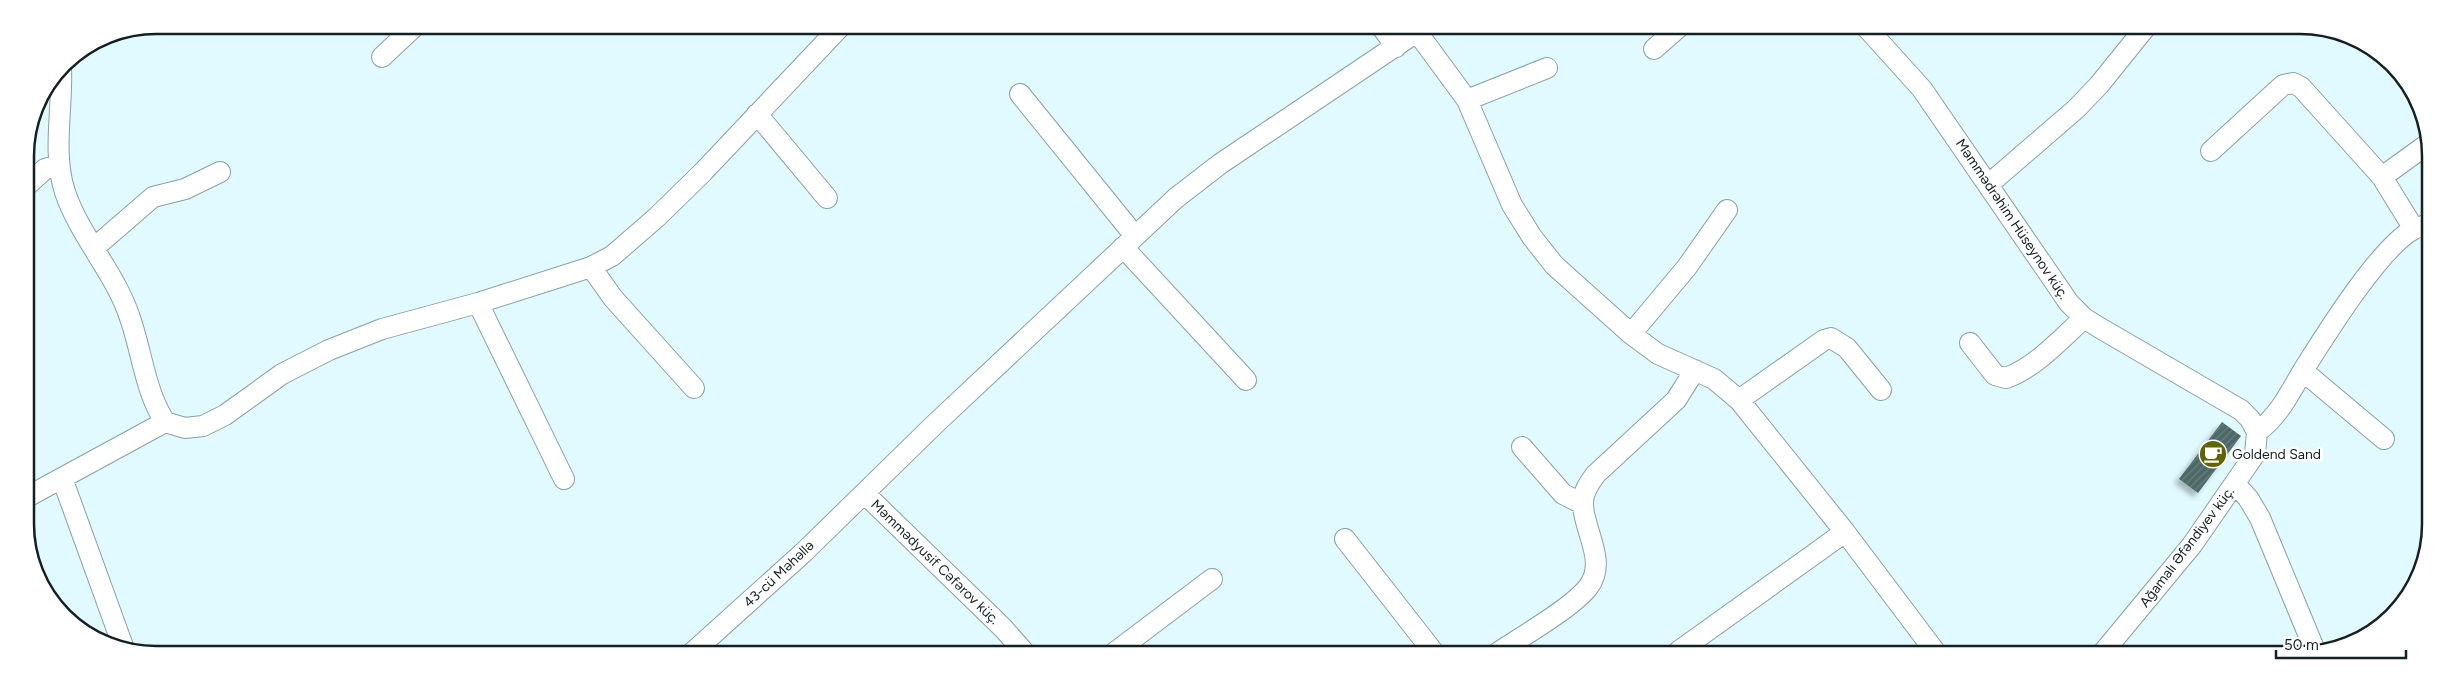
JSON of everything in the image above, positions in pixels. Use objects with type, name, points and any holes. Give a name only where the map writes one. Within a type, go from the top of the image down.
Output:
[{"type":"street","points":[[382,57],[406,34]]},
{"type":"street","points":[[61,80],[58,165],[65,192],[74,214],[116,285],[130,316],[156,408],[165,422],[184,428],[203,426],[225,415],[282,374],[329,350],[382,329],[478,303],[591,267],[612,256],[657,217],[833,34]]},
{"type":"street","points":[[1387,34],[1396,47]]},
{"type":"street","name":"43-cü Məhəllə","points":[[700,646],[865,494],[935,424],[1176,198],[1220,164],[1413,34]]},
{"type":"street","points":[[1423,34],[1467,100],[1512,204],[1532,237],[1554,265],[1630,334],[1658,354],[1714,379],[1739,400],[1845,532],[1931,646]]},
{"type":"street","points":[[1654,49],[1671,34]]},
{"type":"street","name":"Məmmədrəhim Hüseynov küç.","points":[[1872,34],[1922,89],[1989,184],[2058,288],[2084,318],[2241,410],[2250,419],[2257,432]]},
{"type":"street","points":[[1989,184],[2076,109],[2099,85],[2140,34]]},
{"type":"street","points":[[1467,100],[1547,68]]},
{"type":"street","points":[[2211,151],[2283,84],[2293,83],[2302,87],[2382,177],[2421,226],[2396,243],[2378,263],[2322,341],[2285,404],[2271,421],[2257,432]]},
{"type":"street","points":[[1020,94],[1129,242],[1246,380]]},
{"type":"street","points":[[757,114],[827,198]]},
{"type":"street","points":[[2382,177],[2421,148]]},
{"type":"street","points":[[34,179],[45,169],[58,165]]},
{"type":"street","points":[[94,248],[153,197],[185,189],[220,172]]},
{"type":"street","points":[[1630,334],[1687,267],[1727,210]]},
{"type":"street","points":[[591,267],[613,298],[694,388]]},
{"type":"street","points":[[478,303],[564,479]]},
{"type":"street","points":[[1970,342],[1995,375],[2006,378],[2017,374],[2057,343],[2084,318]]},
{"type":"street","points":[[1739,400],[1824,340],[1831,338],[1847,348],[1881,390]]},
{"type":"street","points":[[1508,646],[1571,602],[1589,586],[1595,570],[1594,553],[1582,504],[1586,487],[1596,474],[1676,400],[1696,370]]},
{"type":"street","points":[[2303,371],[2384,439]]},
{"type":"street","points":[[34,493],[165,422]]},
{"type":"street","name":"Ağamalı Əfəndiyev küç.","points":[[2108,646],[2192,545],[2235,484],[2255,454],[2257,432]]},
{"type":"street","points":[[1522,447],[1562,494],[1582,504]]},
{"type":"street","points":[[62,478],[121,641]]},
{"type":"street","points":[[2235,484],[2248,498],[2260,518],[2313,645]]},
{"type":"street","name":"Məmmədyusif Cəfərov küç.","points":[[865,494],[1003,628],[1019,646]]},
{"type":"street","points":[[1686,646],[1845,532]]},
{"type":"street","points":[[1345,539],[1429,646]]},
{"type":"street","points":[[1124,646],[1212,579]]},
{"type":"building","points":[[2222,422],[2241,436],[2198,493],[2179,479]]},
{"type":"place","name":"Goldend Sand","points":[[2213,454]]}]
